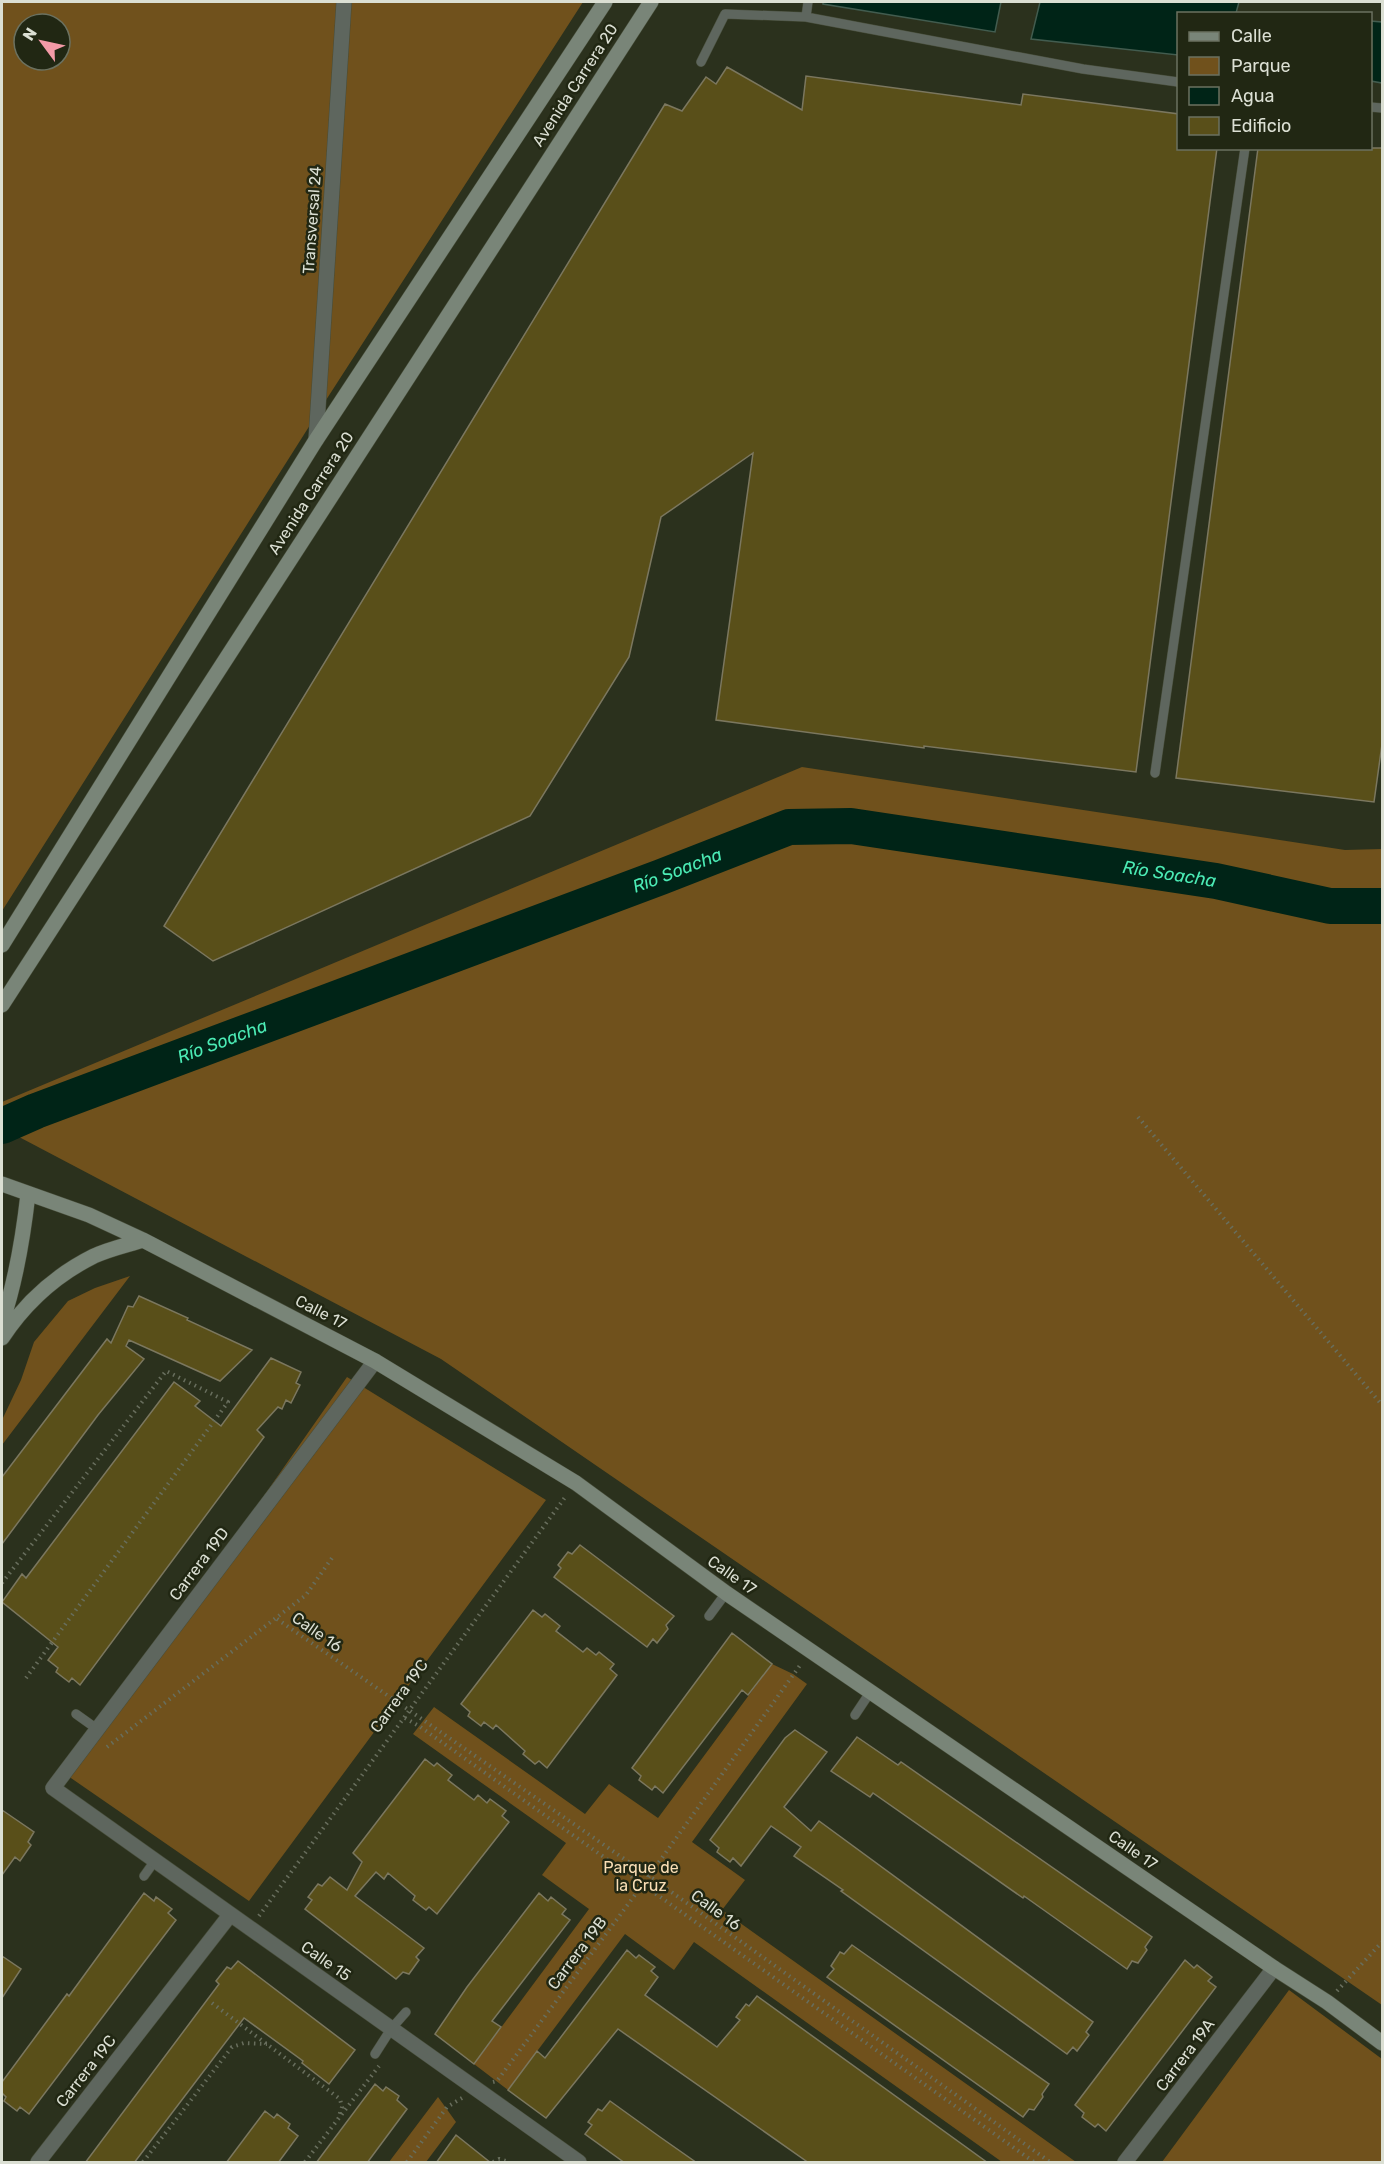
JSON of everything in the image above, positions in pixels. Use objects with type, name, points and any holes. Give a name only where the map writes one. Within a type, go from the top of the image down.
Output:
[{"type":"street","name":"Transversal 24","points":[[316,440],[344,2]]},
{"type":"street","name":"Avenida Carrera 20","points":[[2,945],[316,440],[605,2]]},
{"type":"street","name":"Avenida Carrera 20","points":[[2,1005],[651,2]]},
{"type":"street","name":"Calle 17","points":[[2,1184],[89,1215],[143,1240],[375,1360],[576,1483],[726,1593],[1327,2002],[1383,2043]]},
{"type":"street","points":[[2,1322],[11,1296],[23,1240],[28,1194]]},
{"type":"street","points":[[2,1338],[16,1316],[52,1281],[95,1255],[143,1240]]},
{"type":"street","name":"Carrera 19D","points":[[53,1788],[375,1360]]},
{"type":"street","name":"Calle 15","points":[[53,1788],[249,1930],[579,2163]]},
{"type":"street","name":"Carrera 19C","points":[[38,2163],[230,1916]]},
{"type":"street","name":"Carrera 19A","points":[[1125,2163],[1274,1968]]},
{"type":"lane","points":[[806,17],[808,2]]},
{"type":"lane","points":[[701,62],[725,14],[806,17],[1083,69],[1177,82]]},
{"type":"lane","points":[[1155,773],[1245,150]]},
{"type":"lane","points":[[709,1616],[726,1593]]},
{"type":"lane","points":[[855,1715],[871,1691]]},
{"type":"lane","points":[[76,1714],[97,1729]]},
{"type":"lane","points":[[144,1876],[154,1862]]},
{"type":"lane","points":[[375,2054],[391,2029],[406,2012]]},
{"type":"path","points":[[1138,1117],[1383,1405]]},
{"type":"path","points":[[2,1583],[166,1371],[228,1402],[26,1678]]},
{"type":"path","name":"Carrera 19C","points":[[249,1930],[576,1483]]},
{"type":"path","points":[[106,1748],[306,1595],[334,1554]]},
{"type":"path","name":"Calle 16","points":[[277,1618],[649,1876],[1050,2163]]},
{"type":"path","name":"Carrera 19B","points":[[407,2163],[447,2107],[476,2089],[496,2081],[649,1876],[793,1674],[812,1652]]},
{"type":"path","points":[[405,1719],[1034,2163]]},
{"type":"path","points":[[1327,2002],[1383,1942]]},
{"type":"path","points":[[212,2003],[340,2099],[342,2107],[338,2119]]},
{"type":"path","points":[[143,2163],[232,2047],[244,2043],[267,2044]]},
{"type":"path","points":[[305,2163],[379,2068],[375,2054]]},
{"type":"path","points":[[494,2163],[499,2159],[509,2163]]},
{"type":"green space","points":[[2,2],[583,2],[317,414],[2,911]]},
{"type":"green space","points":[[802,767],[1345,850],[1382,849],[1382,2005],[441,1359],[2,1128],[2,1102]]},
{"type":"green space","points":[[130,1276],[2,1445],[2,1420],[21,1380],[34,1342],[68,1301],[95,1288]]},
{"type":"green space","points":[[347,1377],[546,1500],[249,1901],[68,1776]]},
{"type":"green space","name":"Parque de la Cruz","points":[[772,1664],[807,1684],[692,1842],[745,1880],[722,1910],[1076,2162],[1002,2162],[694,1942],[674,1970],[625,1934],[508,2090],[474,2064],[589,1909],[542,1875],[566,1843],[413,1734],[434,1707],[585,1814],[609,1784],[658,1818]]},
{"type":"green space","points":[[1289,1990],[1382,2059],[1382,2162],[1162,2162]]},
{"type":"green space","points":[[438,2097],[456,2122],[426,2162],[389,2162]]},
{"type":"water","points":[[823,2],[1001,2],[995,32],[823,4]]},
{"type":"water","points":[[1040,2],[1239,2],[1236,12],[1177,12],[1177,55],[1031,39]]},
{"type":"water","points":[[1372,21],[1382,22],[1382,83],[1372,81]]},
{"type":"building","points":[[727,67],[802,110],[806,76],[1021,105],[1023,94],[1177,114],[1177,150],[1217,150],[1136,772],[924,746],[924,748],[716,720],[753,453],[661,517],[629,657],[530,816],[213,961],[164,926],[665,104],[682,111],[706,77],[716,84]]},
{"type":"building","points":[[1372,148],[1383,148],[1383,737],[1374,802],[1176,778],[1258,150],[1372,150]]},
{"type":"building","points":[[139,1296],[252,1350],[220,1381],[129,1340],[126,1346],[144,1359],[98,1415],[2,1544],[2,1477],[107,1339],[111,1343],[128,1306],[133,1307]]},
{"type":"building","points":[[271,1358],[301,1372],[296,1383],[300,1385],[291,1403],[286,1400],[282,1409],[278,1407],[257,1430],[264,1437],[80,1685],[72,1678],[69,1682],[56,1672],[58,1668],[48,1660],[58,1647],[2,1602],[22,1574],[26,1578],[174,1382],[200,1401],[195,1406],[221,1426]]},
{"type":"building","points":[[580,1545],[674,1616],[666,1625],[668,1629],[657,1643],[653,1639],[647,1647],[554,1577],[561,1568],[558,1565],[568,1552],[572,1554]]},
{"type":"building","points":[[533,1610],[542,1617],[545,1614],[560,1626],[556,1631],[583,1652],[587,1648],[596,1655],[599,1652],[614,1664],[610,1669],[617,1675],[547,1768],[539,1761],[535,1764],[523,1754],[525,1751],[496,1725],[493,1729],[484,1722],[481,1726],[468,1716],[470,1712],[461,1704]]},
{"type":"building","points":[[732,1633],[772,1664],[748,1695],[742,1690],[663,1793],[655,1786],[652,1790],[639,1780],[641,1776],[632,1768]]},
{"type":"building","points":[[795,1730],[827,1752],[784,1807],[811,1831],[819,1821],[1093,2022],[1086,2032],[1089,2035],[1077,2051],[1073,2047],[1067,2054],[841,1891],[843,1890],[794,1856],[801,1847],[771,1826],[741,1866],[733,1858],[730,1862],[717,1852],[719,1848],[710,1840],[785,1738]]},
{"type":"building","points":[[857,1737],[898,1765],[901,1762],[1152,1937],[1138,1963],[1132,1961],[1127,1969],[873,1793],[870,1797],[831,1771]]},
{"type":"building","points":[[425,1759],[434,1766],[437,1763],[452,1775],[448,1780],[474,1800],[478,1795],[487,1803],[490,1799],[506,1811],[502,1816],[509,1822],[437,1914],[429,1907],[426,1910],[413,1900],[415,1896],[388,1873],[384,1879],[376,1872],[355,1896],[424,1948],[416,1957],[419,1960],[409,1974],[403,1972],[396,1979],[305,1909],[312,1900],[308,1897],[318,1884],[322,1886],[330,1877],[347,1890],[362,1862],[353,1853]]},
{"type":"building","points":[[2,1810],[34,1832],[28,1842],[31,1845],[20,1861],[15,1857],[2,1875]]},
{"type":"building","points":[[144,1893],[154,1901],[156,1897],[172,1909],[168,1913],[176,1920],[29,2114],[20,2107],[17,2111],[4,2101],[6,2097],[2,2093],[2,2082],[67,1994],[69,1996]]},
{"type":"building","points":[[539,1893],[548,1901],[551,1897],[566,1909],[562,1914],[570,1920],[492,2021],[501,2027],[474,2064],[435,2034],[467,1987]]},
{"type":"building","points":[[852,1945],[1049,2084],[1034,2110],[1029,2109],[1023,2117],[827,1977],[834,1969],[831,1966],[840,1952],[844,1954]]},
{"type":"building","points":[[627,1950],[636,1958],[639,1955],[655,1967],[651,1971],[658,1977],[645,1995],[717,2047],[740,2020],[736,2017],[746,2004],[749,2006],[757,1996],[988,2163],[809,2163],[618,2029],[546,2118],[508,2090],[537,2051],[545,2058]]},
{"type":"building","points":[[2,1956],[21,1969],[2,1998]]},
{"type":"building","points":[[1185,1960],[1194,1968],[1197,1965],[1212,1977],[1208,1981],[1216,1987],[1106,2131],[1098,2124],[1095,2127],[1082,2117],[1084,2113],[1075,2105]]},
{"type":"building","points":[[238,1961],[355,2050],[329,2084],[302,2063],[303,2061],[244,2018],[134,2163],[85,2163],[219,1984],[216,1981],[227,1967],[231,1969]]},
{"type":"building","points":[[375,2084],[383,2091],[386,2087],[399,2096],[397,2100],[407,2109],[367,2163],[316,2163]]},
{"type":"building","points":[[610,2101],[697,2163],[625,2163],[585,2134],[592,2125],[588,2122],[598,2109],[602,2111]]},
{"type":"building","points":[[265,2111],[274,2118],[277,2114],[290,2124],[288,2128],[298,2136],[278,2163],[226,2163]]},
{"type":"building","points":[[456,2135],[491,2163],[436,2163]]},
{"type":"waterway","name":"Río Soacha","points":[[2,1126],[36,1111],[789,827],[851,826],[1216,881],[1330,906],[1382,906]]}]
